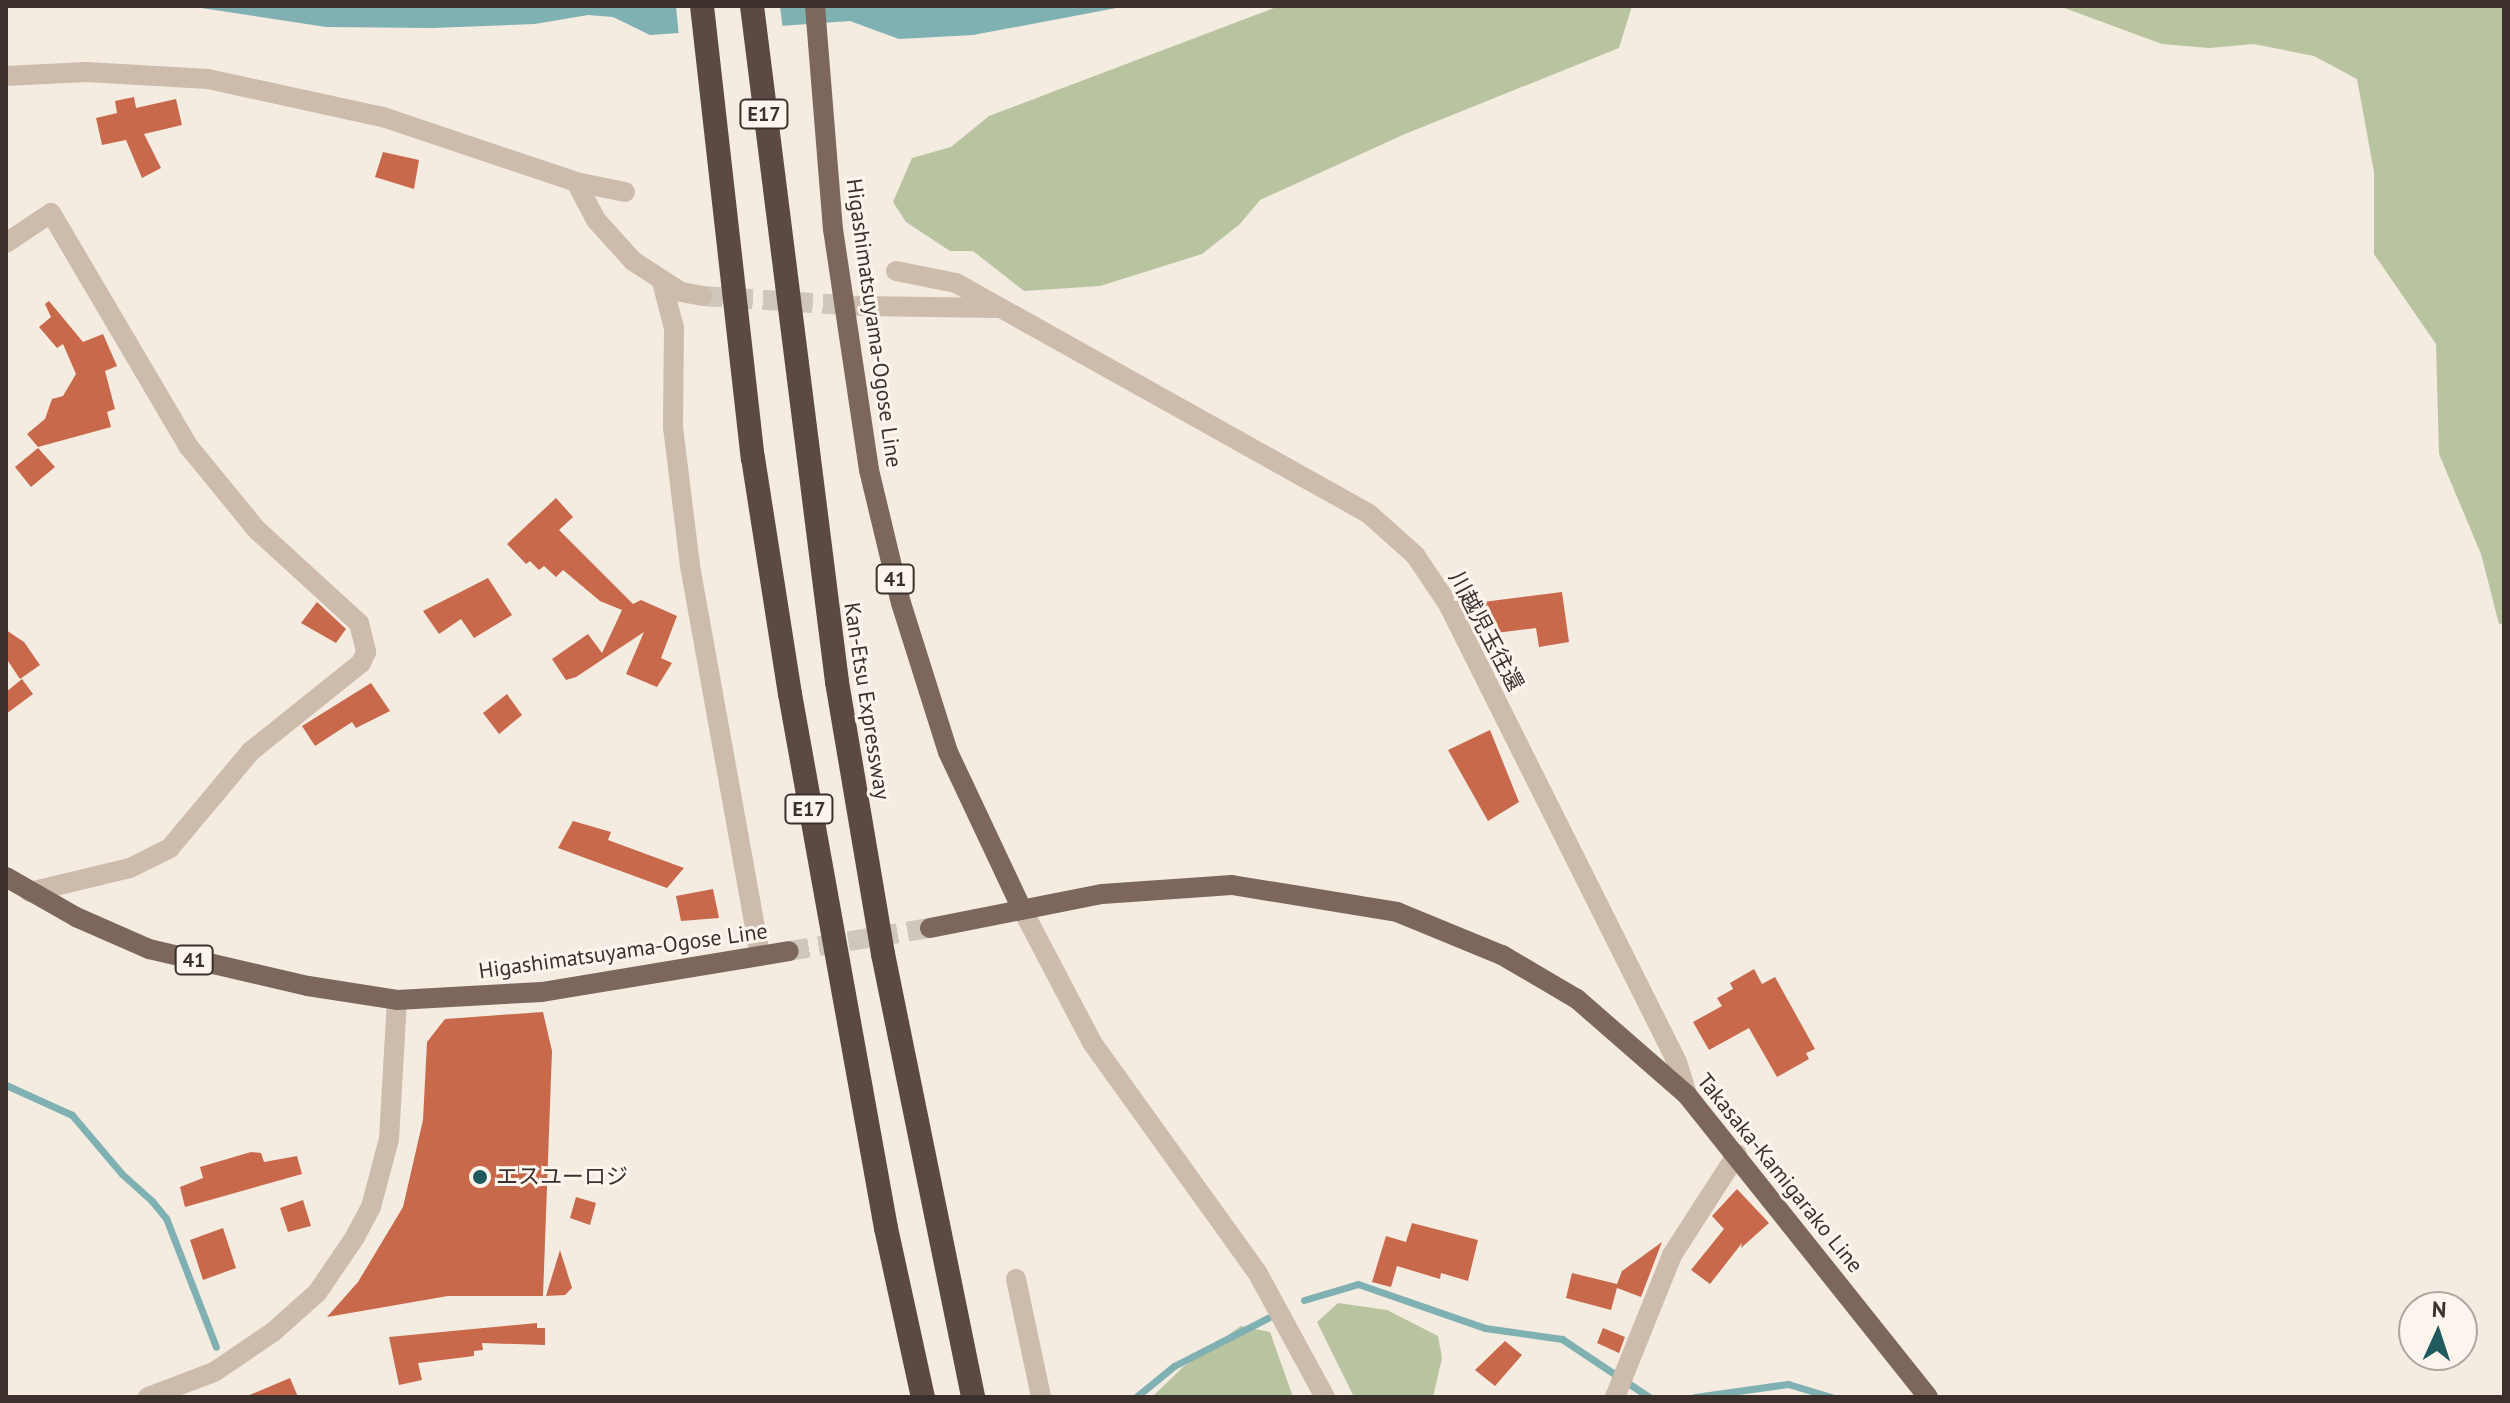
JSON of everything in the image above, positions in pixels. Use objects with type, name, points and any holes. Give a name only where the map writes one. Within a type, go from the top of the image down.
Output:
[{"type":"highway","name":"E17","points":[[702,6],[723,216],[753,458],[795,724],[883,1212],[923,1397]]},
{"type":"highway","name":"Kan-Etsu Expressway","points":[[752,6],[775,222],[837,682],[883,954],[973,1397]]},
{"type":"main road","name":"Higashimatsuyama-Ogose Line","points":[[815,6],[833,229],[869,470],[901,603],[948,752],[1022,909]]},
{"type":"main road","name":"Higashimatsuyama-Ogose Line","points":[[6,877],[30,892],[149,949],[308,986],[397,1000],[542,992],[789,951]]},
{"type":"main road","name":"Takasaka-Kamigarako Line","points":[[1022,909],[1153,888],[1232,885],[1397,912],[1502,955],[1577,999],[1687,1095],[1928,1397]]},
{"type":"main road","points":[[930,928],[1022,909]]},
{"type":"street","points":[[6,76],[87,72],[208,79],[383,117],[576,182],[625,192]]},
{"type":"street","points":[[576,182],[596,220],[633,261],[662,282],[703,296]]},
{"type":"street","points":[[6,243],[51,213],[189,447],[257,530],[359,623],[366,652],[361,663],[251,751],[170,848],[130,868],[30,892]]},
{"type":"street","name":"川越児玉往還","points":[[896,271],[956,283],[1369,514],[1415,555],[1455,618],[1677,1062],[1687,1095]]},
{"type":"street","points":[[662,282],[674,328],[673,427],[690,566],[760,956]]},
{"type":"street","points":[[861,306],[998,308]]},
{"type":"street","points":[[1022,909],[1093,1044],[1257,1272],[1325,1397]]},
{"type":"street","points":[[148,1397],[214,1372],[273,1332],[317,1293],[355,1237],[371,1207],[389,1139],[397,1000]]},
{"type":"street","points":[[1615,1397],[1672,1255],[1737,1154]]},
{"type":"street","points":[[1016,1279],[1041,1397]]},
{"type":"green space","points":[[1279,6],[1632,6],[1619,48],[1405,134],[1260,200],[1240,224],[1202,254],[1100,286],[1024,291],[973,251],[950,251],[906,222],[893,202],[912,158],[951,147],[989,116]]},
{"type":"green space","points":[[2059,6],[2504,6],[2504,623],[2499,624],[2481,554],[2439,454],[2436,344],[2374,254],[2374,172],[2357,79],[2314,56],[2254,44],[2209,48],[2162,44]]},
{"type":"green space","points":[[1338,1303],[1387,1310],[1438,1336],[1442,1358],[1433,1397],[1354,1397],[1317,1322]]},
{"type":"green space","points":[[1241,1326],[1270,1332],[1293,1397],[1152,1397],[1183,1367]]},
{"type":"water","points":[[188,6],[1127,6],[973,35],[899,39],[850,21],[650,35],[613,17],[588,15],[535,24],[433,28],[326,27]]},
{"type":"pier","points":[[676,6],[780,6],[783,30],[679,37]]},
{"type":"building","points":[[134,97],[136,108],[176,99],[182,125],[144,134],[161,168],[142,178],[126,140],[102,145],[96,118],[117,113],[115,101]]},
{"type":"building","points":[[383,152],[419,160],[414,189],[375,177]]},
{"type":"building","points":[[49,301],[83,342],[103,334],[117,366],[105,371],[115,409],[107,412],[111,427],[38,447],[27,434],[45,419],[52,399],[63,396],[76,374],[63,344],[57,348],[39,327],[51,317],[45,304]]},
{"type":"building","points":[[38,448],[55,467],[31,487],[15,467]]},
{"type":"building","points":[[556,498],[573,517],[559,530],[633,604],[641,600],[677,616],[661,658],[672,663],[657,687],[626,674],[644,632],[576,677],[566,680],[552,659],[588,634],[602,653],[622,610],[600,601],[563,570],[556,577],[544,566],[539,570],[530,561],[526,564],[507,544]]},
{"type":"building","points":[[488,578],[512,615],[474,638],[461,619],[439,634],[423,611]]},
{"type":"building","points":[[1562,592],[1569,642],[1539,647],[1536,628],[1487,634],[1483,602]]},
{"type":"building","points":[[317,602],[346,629],[336,643],[301,623]]},
{"type":"building","points":[[6,630],[24,642],[40,665],[20,679],[6,658]]},
{"type":"building","points":[[22,679],[33,694],[6,714],[6,692]]},
{"type":"building","points":[[371,683],[390,711],[356,728],[352,722],[315,746],[302,726]]},
{"type":"building","points":[[507,694],[522,715],[499,734],[483,713]]},
{"type":"building","points":[[1490,730],[1519,802],[1488,821],[1448,750]]},
{"type":"building","points":[[573,821],[611,832],[608,840],[684,868],[667,888],[558,848]]},
{"type":"building","points":[[713,889],[719,918],[681,921],[676,896]]},
{"type":"building","points":[[1754,969],[1762,984],[1775,977],[1815,1049],[1806,1053],[1809,1059],[1777,1077],[1749,1028],[1709,1050],[1693,1022],[1722,1006],[1717,998],[1733,989],[1730,983]]},
{"type":"building","name":"エスユーロジ","points":[[543,1012],[552,1051],[543,1296],[448,1296],[327,1317],[358,1282],[403,1207],[423,1120],[427,1042],[445,1019]]},
{"type":"building","points":[[251,1152],[261,1153],[264,1162],[297,1156],[302,1174],[185,1207],[180,1187],[203,1178],[200,1167]]},
{"type":"building","points":[[1737,1189],[1769,1223],[1741,1248],[1742,1243],[1710,1284],[1691,1270],[1724,1229],[1712,1216]]},
{"type":"building","points":[[576,1197],[596,1203],[590,1225],[570,1218]]},
{"type":"building","points":[[303,1200],[311,1226],[288,1232],[280,1208]]},
{"type":"building","points":[[1412,1223],[1478,1240],[1468,1281],[1441,1273],[1440,1279],[1397,1266],[1391,1287],[1372,1282],[1386,1236],[1406,1242]]},
{"type":"building","points":[[223,1228],[236,1268],[203,1280],[190,1240]]},
{"type":"building","points":[[1662,1242],[1641,1297],[1617,1288],[1611,1310],[1566,1298],[1572,1273],[1617,1284],[1622,1271]]},
{"type":"building","points":[[560,1250],[572,1288],[565,1295],[546,1296]]},
{"type":"building","points":[[537,1323],[537,1328],[545,1328],[545,1345],[482,1343],[483,1350],[474,1351],[474,1356],[418,1363],[422,1380],[399,1385],[389,1337]]},
{"type":"building","points":[[1603,1328],[1625,1337],[1619,1353],[1597,1343]]},
{"type":"building","points":[[1505,1341],[1522,1355],[1495,1386],[1475,1370]]},
{"type":"building","points":[[290,1378],[298,1397],[245,1397]]},
{"type":"waterway","points":[[6,1085],[72,1115],[122,1174],[166,1218],[216,1347]]},
{"type":"waterway","points":[[1304,1300],[1358,1284],[1485,1328],[1562,1339],[1649,1397]]},
{"type":"waterway","points":[[1136,1397],[1174,1366],[1268,1318]]},
{"type":"waterway","points":[[1695,1397],[1788,1384],[1831,1397]]},
{"type":"tunnel","points":[[703,296],[859,306]]},
{"type":"tunnel","points":[[789,951],[930,928]]},
{"type":"place","name":"エスユーロジ","points":[[480,1177]]}]
